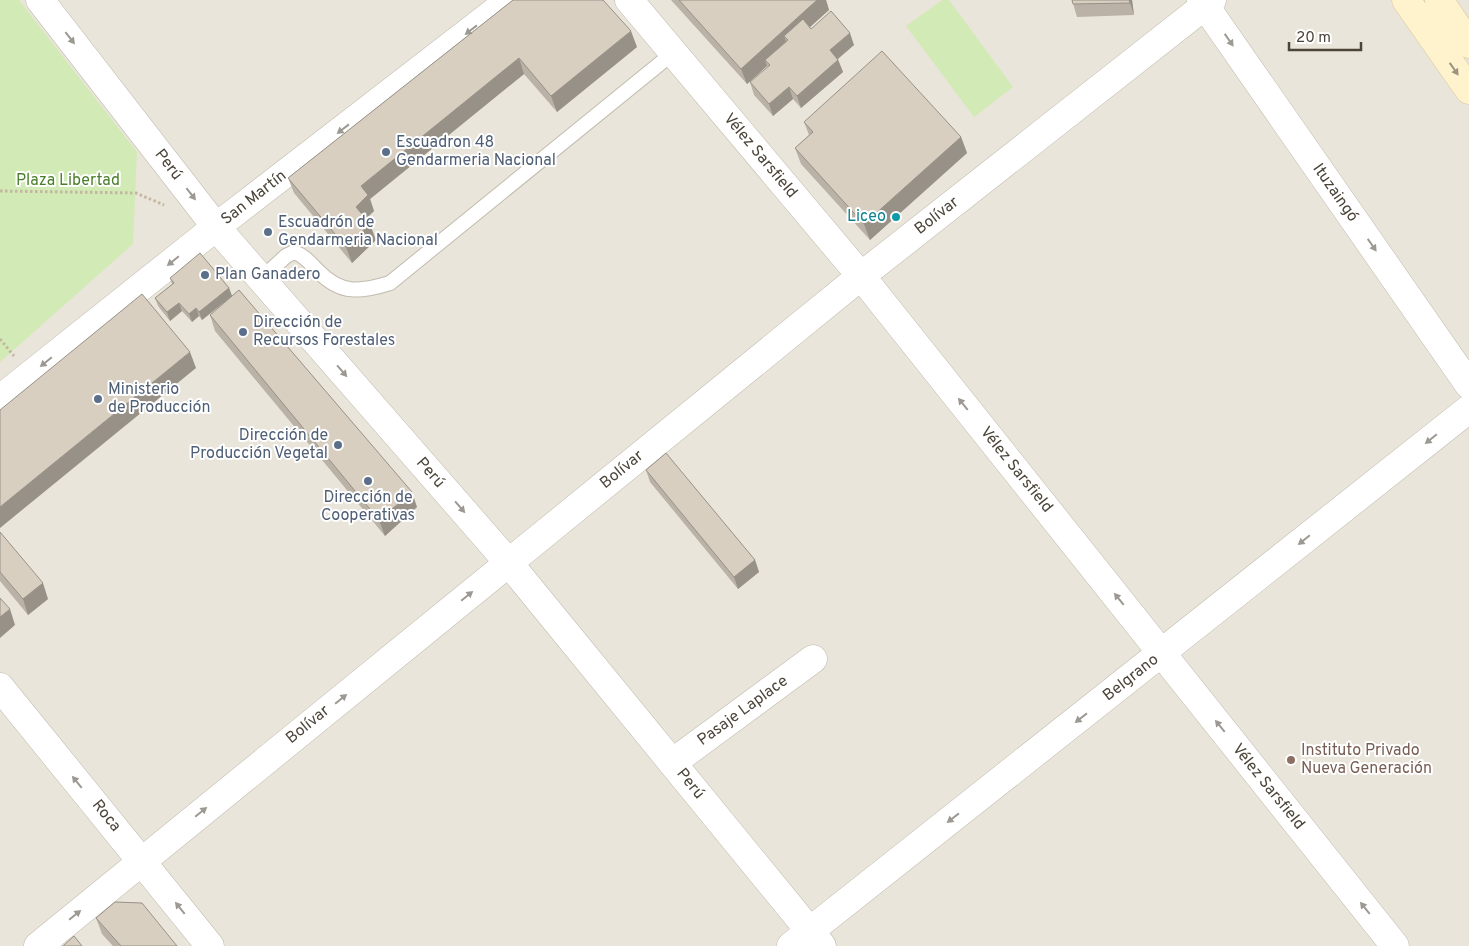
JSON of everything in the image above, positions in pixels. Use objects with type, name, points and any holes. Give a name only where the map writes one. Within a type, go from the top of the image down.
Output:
[{"type":"main road","points":[[1406,0],[1469,90]]},
{"type":"main road","points":[[1438,0],[1469,44]]},
{"type":"street","name":"Perú","points":[[40,0],[216,227],[508,562],[672,763],[808,941]]},
{"type":"street","name":"San Martín","points":[[0,399],[216,227],[510,0]]},
{"type":"street","name":"Vélez Sarsfield","points":[[628,0],[861,276],[1395,946]]},
{"type":"street","name":"Bolívar","points":[[38,946],[861,276],[1206,2]]},
{"type":"street","name":"Ituzaingó","points":[[1206,2],[1469,385]]},
{"type":"street","name":"Belgrano","points":[[808,941],[1162,653],[1469,409]]},
{"type":"street","name":"Pasaje Laplace","points":[[672,763],[813,659]]},
{"type":"street","name":"Roca","points":[[0,687],[210,946]]},
{"type":"lane","points":[[261,279],[286,256],[294,252],[304,256],[330,284],[348,290],[368,290],[390,282],[673,53]]},
{"type":"path","points":[[0,191],[136,192],[172,208]]},
{"type":"shaded area","points":[[0,0],[1469,0],[1469,946],[0,946]]},
{"type":"green space","name":"Plaza Libertad","points":[[0,0],[19,0],[137,152],[133,244],[0,362]]},
{"type":"green space","points":[[942,0],[949,0],[1013,87],[974,117],[906,26]]},
{"type":"building","name":"Escuadron 48 Gendarmeria Nacional","points":[[513,0],[603,0],[631,31],[551,96],[519,58],[361,186],[368,195],[356,207],[370,224],[346,247],[288,178]]},
{"type":"building","points":[[679,0],[817,0],[741,69]]},
{"type":"building","points":[[1072,0],[1129,0],[1130,3],[1073,4]]},
{"type":"building","points":[[831,11],[850,33],[830,50],[838,60],[797,96],[789,87],[769,104],[750,82],[770,65],[765,60],[788,40],[784,36],[803,19],[811,29]]},
{"type":"building","points":[[882,51],[961,137],[864,224],[795,148],[813,132],[804,122]]},
{"type":"building","points":[[200,253],[229,288],[199,312],[196,308],[189,314],[179,303],[167,312],[155,298],[174,283],[170,278]]},
{"type":"building","name":"Ministerio de Producción","points":[[239,290],[412,492],[379,520],[210,315]]},
{"type":"building","name":"Ministerio de Producción","points":[[142,294],[190,352],[0,507],[0,410]]},
{"type":"building","points":[[666,453],[755,560],[734,577],[646,470]]},
{"type":"building","points":[[0,532],[43,583],[23,599],[0,572]]},
{"type":"building","points":[[0,598],[10,609],[0,617]]},
{"type":"building","points":[[115,902],[142,903],[177,946],[121,946],[96,918]]},
{"type":"building","points":[[74,936],[82,946],[63,946]]},
{"type":"place","name":"Escuadron 48 Gendarmeria Nacional","points":[[386,152]]},
{"type":"place","name":"Liceo","points":[[896,217]]},
{"type":"place","name":"Escuadrón de Gendarmeria Nacional","points":[[268,232]]},
{"type":"place","name":"Plan Ganadero","points":[[205,275]]},
{"type":"place","name":"Dirección de Recursos Forestales","points":[[243,332]]},
{"type":"place","name":"Ministerio de Producción","points":[[98,399]]},
{"type":"place","name":"Dirección de Producción Vegetal","points":[[338,445]]},
{"type":"place","name":"Dirección de Cooperativas","points":[[368,481]]},
{"type":"place","name":"Instituto Privado Nueva Generación","points":[[1291,760]]}]
